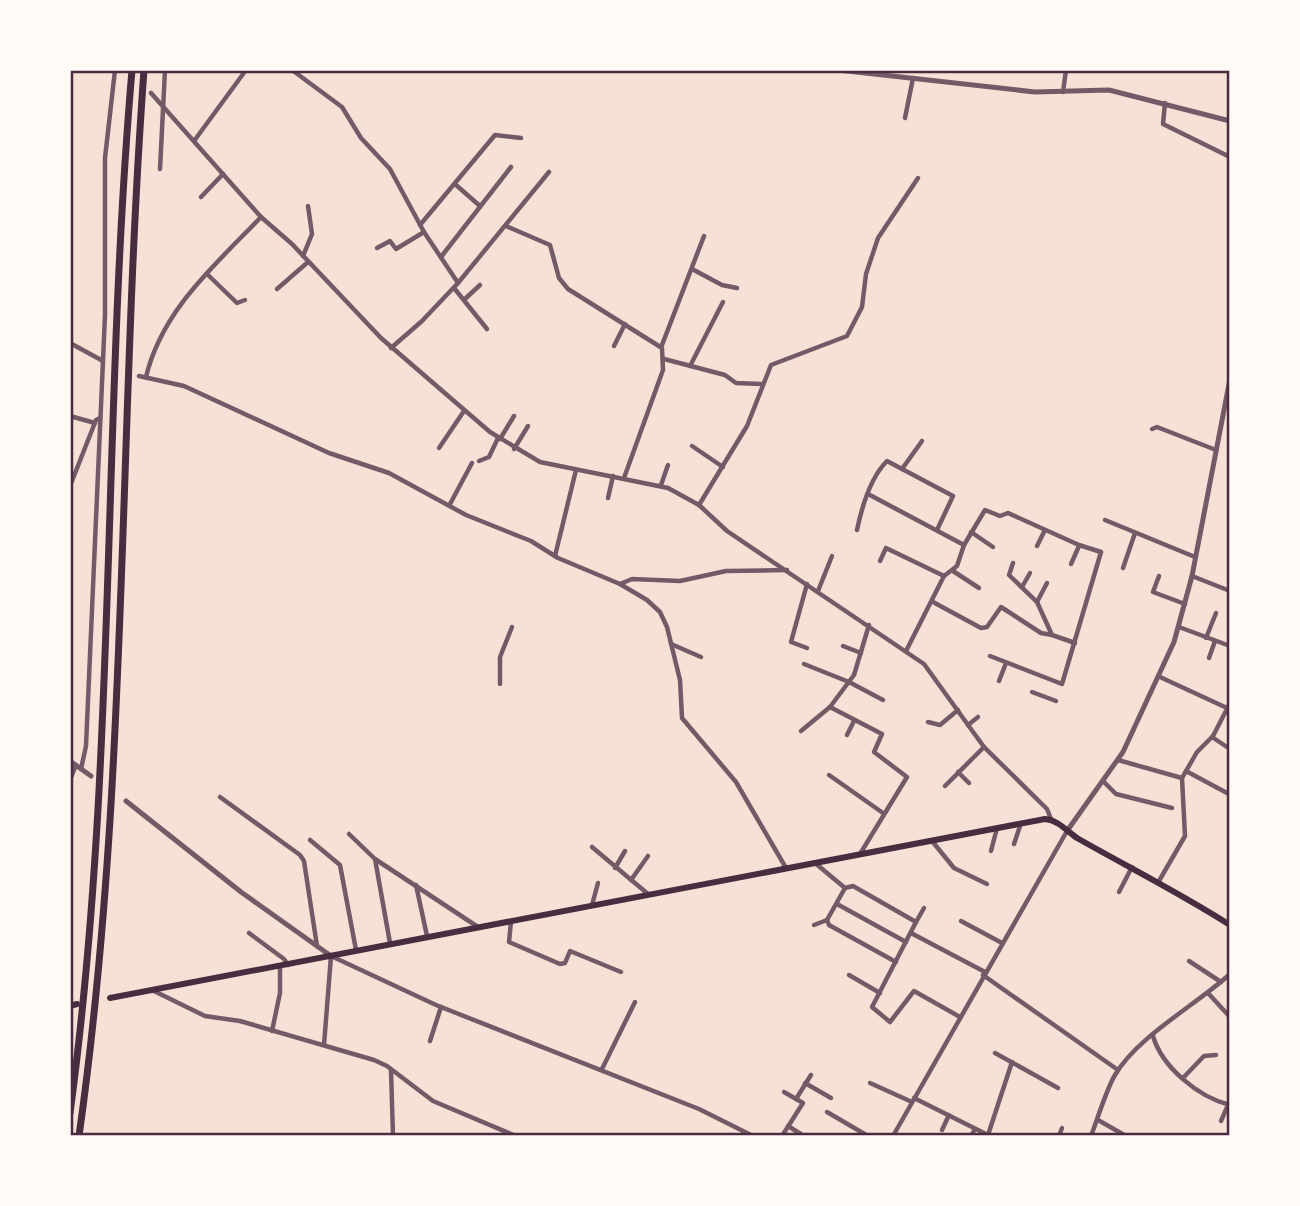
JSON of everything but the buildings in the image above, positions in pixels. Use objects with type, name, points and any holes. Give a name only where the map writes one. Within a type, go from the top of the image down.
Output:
[{"type":"highway","points":[[70,1113],[90,938],[102,754],[119,282],[132,70]]},
{"type":"highway","points":[[79,1136],[95,1010],[109,841],[132,269],[144,70]]},
{"type":"main road","points":[[110,998],[1051,819],[1230,925]]},
{"type":"street","points":[[70,780],[86,746],[100,418],[105,374],[105,158],[115,70]]},
{"type":"street","points":[[160,169],[165,70]]},
{"type":"street","points":[[194,141],[247,70]]},
{"type":"street","points":[[292,70],[342,107],[361,138],[390,169],[424,233],[487,328]]},
{"type":"street","points":[[838,70],[1063,93],[1109,90],[1230,121]]},
{"type":"street","points":[[1063,93],[1066,70]]},
{"type":"street","points":[[905,118],[913,78]]},
{"type":"street","points":[[151,93],[261,217],[309,262],[391,348],[464,411],[499,439],[540,462],[661,485],[699,505],[727,531],[788,569],[906,651],[931,672],[984,747],[1047,809],[1051,819]]},
{"type":"street","points":[[1165,103],[1163,124],[1230,157]]},
{"type":"street","points":[[420,225],[495,135],[521,138]]},
{"type":"street","points":[[441,257],[511,167]]},
{"type":"street","points":[[391,348],[456,285],[549,172]]},
{"type":"street","points":[[201,197],[223,174]]},
{"type":"street","points":[[699,505],[747,426],[761,384],[774,362],[847,336],[862,307],[866,274],[873,249],[886,223],[918,178]]},
{"type":"street","points":[[456,185],[480,206]]},
{"type":"street","points":[[303,256],[312,234],[308,206]]},
{"type":"street","points":[[146,377],[159,336],[186,297],[261,217]]},
{"type":"street","points":[[506,226],[550,246],[559,278],[568,289],[661,346]]},
{"type":"street","points":[[377,248],[390,241],[396,249],[424,233]]},
{"type":"street","points":[[624,478],[640,440],[664,359],[661,346],[704,236]]},
{"type":"street","points":[[276,289],[309,262]]},
{"type":"street","points":[[692,270],[722,285],[737,288]]},
{"type":"street","points":[[208,274],[231,299],[237,303],[245,300]]},
{"type":"street","points":[[466,298],[480,285]]},
{"type":"street","points":[[690,366],[723,302]]},
{"type":"street","points":[[614,346],[625,324]]},
{"type":"street","points":[[70,343],[103,361]]},
{"type":"street","points":[[664,359],[725,375],[736,383],[761,384]]},
{"type":"street","points":[[139,376],[184,386],[289,436],[360,466],[388,473],[466,515],[531,541],[555,556],[620,584],[647,600],[660,612],[671,644],[680,680],[682,718],[736,782],[786,868]]},
{"type":"street","points":[[893,1136],[984,973],[1068,831],[1118,760],[1160,677],[1179,627],[1192,576],[1230,379]]},
{"type":"street","points":[[439,448],[464,411]]},
{"type":"street","points":[[70,416],[95,423]]},
{"type":"street","points":[[479,461],[489,457],[513,416]]},
{"type":"street","points":[[70,486],[95,423],[100,418]]},
{"type":"street","points":[[514,449],[528,426]]},
{"type":"street","points":[[1152,429],[1157,427],[1216,450]]},
{"type":"street","points":[[902,469],[922,441]]},
{"type":"street","points":[[692,446],[723,467]]},
{"type":"street","points":[[856,530],[862,506],[878,470],[887,461],[953,496],[936,530]]},
{"type":"street","points":[[450,504],[472,463]]},
{"type":"street","points":[[661,485],[668,465]]},
{"type":"street","points":[[555,556],[576,470]]},
{"type":"street","points":[[608,498],[613,476]]},
{"type":"street","points":[[868,494],[964,545]]},
{"type":"street","points":[[906,651],[944,576],[953,571],[962,558],[964,545],[985,510],[1000,516],[1008,513],[1101,552],[1062,684],[990,656]]},
{"type":"street","points":[[1105,520],[1195,557]]},
{"type":"street","points":[[1038,546],[1045,530]]},
{"type":"street","points":[[971,532],[993,547]]},
{"type":"street","points":[[1123,568],[1135,533]]},
{"type":"street","points":[[1070,564],[1079,545]]},
{"type":"street","points":[[880,561],[886,548],[944,576]]},
{"type":"street","points":[[818,591],[832,556]]},
{"type":"street","points":[[1013,563],[1009,575],[1037,602],[1052,635]]},
{"type":"street","points":[[620,584],[632,579],[680,581],[726,571],[774,572],[788,569]]},
{"type":"street","points":[[953,571],[979,588]]},
{"type":"street","points":[[1022,587],[1030,573]]},
{"type":"street","points":[[1159,576],[1153,592],[1185,604]]},
{"type":"street","points":[[1192,576],[1230,591]]},
{"type":"street","points":[[1037,602],[1047,583]]},
{"type":"street","points":[[807,584],[791,642],[807,648]]},
{"type":"street","points":[[933,601],[981,628],[987,627],[1001,607],[1041,633],[1075,643]]},
{"type":"street","points":[[1206,638],[1216,613]]},
{"type":"street","points":[[801,731],[830,707],[849,681],[869,625]]},
{"type":"street","points":[[500,684],[500,657],[512,626]]},
{"type":"street","points":[[1179,627],[1230,646]]},
{"type":"street","points":[[1209,658],[1215,641]]},
{"type":"street","points":[[671,644],[701,657]]},
{"type":"street","points":[[843,646],[860,653]]},
{"type":"street","points":[[999,681],[1006,663]]},
{"type":"street","points":[[804,664],[849,681],[883,700]]},
{"type":"street","points":[[1159,881],[1185,836],[1182,778],[1197,752],[1212,737],[1228,705],[1160,677]]},
{"type":"street","points":[[1032,692],[1056,701]]},
{"type":"street","points":[[830,707],[882,734],[874,752],[907,777],[860,854]]},
{"type":"street","points":[[928,722],[940,725],[958,710]]},
{"type":"street","points":[[968,725],[978,717]]},
{"type":"street","points":[[847,735],[854,721]]},
{"type":"street","points":[[1212,737],[1230,749]]},
{"type":"street","points":[[945,786],[984,747]]},
{"type":"street","points":[[1118,760],[1182,778]]},
{"type":"street","points":[[70,761],[91,776]]},
{"type":"street","points":[[1186,771],[1227,793]]},
{"type":"street","points":[[958,772],[969,782]]},
{"type":"street","points":[[829,775],[883,813]]},
{"type":"street","points":[[1104,782],[1116,794],[1172,808]]},
{"type":"street","points":[[220,797],[300,855],[304,861],[317,946]]},
{"type":"street","points":[[126,801],[241,892],[331,956],[441,1007],[699,1109],[753,1136]]},
{"type":"street","points":[[1014,844],[1021,823]]},
{"type":"street","points":[[991,851],[997,828]]},
{"type":"street","points":[[349,834],[375,859],[478,926]]},
{"type":"street","points":[[310,840],[340,865],[356,950]]},
{"type":"street","points":[[930,843],[954,868],[987,884]]},
{"type":"street","points":[[592,847],[649,894]]},
{"type":"street","points":[[615,868],[625,851]]},
{"type":"street","points":[[631,880],[648,856]]},
{"type":"street","points":[[375,859],[390,943]]},
{"type":"street","points":[[815,862],[823,872],[845,888]]},
{"type":"street","points":[[1119,892],[1133,866]]},
{"type":"street","points":[[592,905],[598,883]]},
{"type":"street","points":[[416,884],[427,936]]},
{"type":"street","points":[[814,925],[827,920],[845,888],[853,886],[916,922]]},
{"type":"street","points":[[837,904],[906,942]]},
{"type":"street","points":[[924,908],[872,1007],[890,1022],[914,991],[960,1017]]},
{"type":"street","points":[[511,920],[509,942],[560,964],[565,963],[570,951],[621,972]]},
{"type":"street","points":[[827,920],[829,925],[896,962]]},
{"type":"street","points":[[961,921],[1002,943]]},
{"type":"street","points":[[248,933],[284,958],[272,1031]]},
{"type":"street","points":[[911,933],[984,973],[1118,1070]]},
{"type":"street","points":[[324,1045],[331,956]]},
{"type":"street","points":[[1189,961],[1221,982]]},
{"type":"street","points":[[1091,1136],[1118,1070],[1153,1035],[1230,974]]},
{"type":"street","points":[[849,975],[880,993]]},
{"type":"street","points":[[151,990],[205,1016],[240,1021],[351,1052],[391,1070],[433,1101],[516,1136]]},
{"type":"street","points":[[1208,993],[1230,1017]]},
{"type":"street","points":[[602,1069],[635,1002]]},
{"type":"street","points":[[430,1041],[441,1007]]},
{"type":"street","points":[[1153,1035],[1158,1052],[1183,1078],[1209,1097],[1229,1105],[1221,1121]]},
{"type":"street","points":[[995,1053],[1058,1088]]},
{"type":"street","points":[[1183,1078],[1204,1056],[1216,1055]]},
{"type":"street","points":[[870,1083],[949,1115],[989,1135],[1012,1062]]},
{"type":"street","points":[[391,1070],[393,1136]]},
{"type":"street","points":[[796,1099],[811,1075]]},
{"type":"street","points":[[805,1083],[831,1098]]},
{"type":"street","points":[[782,1136],[803,1104],[784,1092]]},
{"type":"street","points":[[827,1112],[867,1136]]},
{"type":"street","points":[[942,1130],[949,1115]]},
{"type":"street","points":[[1098,1120],[1126,1136]]},
{"type":"street","points":[[788,1126],[804,1136]]},
{"type":"street","points":[[1059,1136],[1062,1128]]},
{"type":"street","points":[[971,1136],[975,1129]]}]
